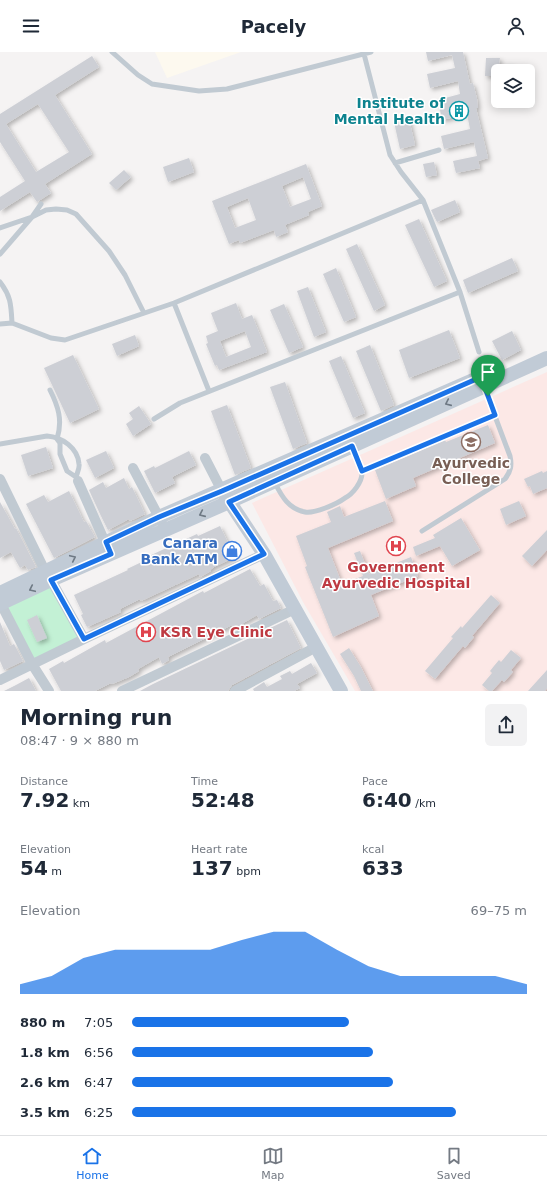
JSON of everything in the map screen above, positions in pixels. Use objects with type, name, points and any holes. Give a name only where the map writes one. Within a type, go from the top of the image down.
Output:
[{"type":"main road","points":[[108,548],[159,517],[274,481],[352,446],[483,382],[547,348]]},
{"type":"main road","points":[[0,600],[48,575],[108,548],[165,530],[225,496],[483,382],[547,358]]},
{"type":"main road","points":[[225,496],[264,554],[341,691]]},
{"type":"street","points":[[205,458],[225,496]]},
{"type":"street","points":[[133,468],[165,530]]},
{"type":"street","points":[[77,479],[108,548]]},
{"type":"street","points":[[1,485],[48,575],[84,639]]},
{"type":"street","points":[[0,680],[264,554]]},
{"type":"street","points":[[0,600],[32,664],[49,691]]},
{"type":"street","points":[[122,691],[295,609]]},
{"type":"street","points":[[240,690],[316,647]]},
{"type":"lane","points":[[112,52],[138,75],[152,84],[199,91],[227,89],[370,52]]},
{"type":"lane","points":[[364,54],[390,155],[423,200],[460,292],[479,352]]},
{"type":"lane","points":[[395,163],[439,150]]},
{"type":"lane","points":[[0,324],[12,322],[51,338],[65,340],[174,303],[423,200]]},
{"type":"lane","points":[[0,254],[32,217],[41,204]]},
{"type":"lane","points":[[0,228],[32,217],[46,210],[66,210],[76,214],[109,251],[125,275],[144,312]]},
{"type":"lane","points":[[0,282],[7,291],[11,300],[12,322]]},
{"type":"lane","points":[[154,419],[180,403],[460,292]]},
{"type":"lane","points":[[174,303],[209,391]]},
{"type":"lane","points":[[422,531],[505,478],[510,472],[512,464],[510,456],[483,382]]},
{"type":"lane","points":[[0,444],[47,436],[57,438],[68,443],[74,448],[80,465],[77,479],[67,471],[60,454],[60,443],[57,438],[61,418],[58,406],[50,390]]},
{"type":"lane","points":[[362,471],[495,415]]},
{"type":"lane","points":[[274,481],[283,499],[288,504],[306,512],[313,512],[346,498],[354,491],[362,477],[362,471],[352,446]]},
{"type":"shaded area","points":[[155,52],[241,52],[167,78]]},
{"type":"shaded area","points":[[547,372],[547,691],[355,691],[303,602],[252,503]]},
{"type":"green space","points":[[53,585],[82,637],[33,663],[5,607]]},
{"type":"building","name":"Institute of Mental Health","points":[[426,52],[463,52],[470,84],[473,83],[477,99],[478,108],[476,108],[488,158],[478,161],[480,168],[456,173],[453,161],[477,156],[474,142],[444,149],[441,136],[470,129],[467,114],[442,120],[438,100],[460,94],[458,81],[430,88],[427,74],[455,68],[452,55],[428,61]]},
{"type":"building","points":[[92,56],[99,67],[55,95],[92,154],[45,184],[51,193],[37,202],[30,192],[0,211],[0,197],[25,181],[0,142],[0,114]],"holes":[[[38,104],[69,152],[36,172],[6,124]]]},
{"type":"building","points":[[486,58],[500,58],[499,64],[491,64],[491,76],[485,76]]},
{"type":"building","points":[[409,119],[415,145],[400,149],[394,122]]},
{"type":"building","points":[[189,158],[194,172],[168,182],[163,167]]},
{"type":"building","points":[[434,162],[437,175],[426,177],[423,164]]},
{"type":"building","points":[[306,164],[322,206],[308,212],[309,215],[285,225],[288,232],[276,237],[274,230],[240,243],[239,240],[229,244],[212,201]],"holes":[[[303,177],[311,199],[290,207],[282,186]],[[248,198],[256,220],[235,228],[227,207]]]},
{"type":"building","points":[[124,170],[131,177],[116,190],[109,183]]},
{"type":"building","points":[[455,200],[460,212],[437,222],[431,210]]},
{"type":"building","points":[[419,219],[447,281],[434,287],[405,225]]},
{"type":"building","points":[[357,244],[385,305],[374,311],[346,249]]},
{"type":"building","points":[[512,258],[518,271],[468,293],[463,280]]},
{"type":"building","points":[[336,268],[356,317],[344,322],[323,274]]},
{"type":"building","points":[[308,287],[326,332],[314,337],[297,291]]},
{"type":"building","points":[[236,303],[242,319],[252,315],[267,352],[219,370],[217,365],[215,366],[206,344],[208,343],[206,336],[218,331],[211,313]],"holes":[[[245,331],[251,347],[226,357],[220,341]]]},
{"type":"building","points":[[284,304],[303,347],[289,353],[270,310]]},
{"type":"building","points":[[449,330],[460,358],[409,378],[399,350]]},
{"type":"building","points":[[512,331],[521,350],[502,360],[492,341]]},
{"type":"building","points":[[135,335],[139,346],[117,356],[112,344]]},
{"type":"building","points":[[370,345],[394,405],[381,411],[356,351]]},
{"type":"building","points":[[73,355],[99,409],[70,423],[44,368]]},
{"type":"building","points":[[341,356],[365,413],[353,418],[329,361]]},
{"type":"building","points":[[285,382],[307,443],[293,449],[270,387]]},
{"type":"building","points":[[227,405],[251,468],[235,475],[211,411]]},
{"type":"building","points":[[139,406],[151,424],[133,436],[126,424],[133,419],[129,413]]},
{"type":"building","points":[[488,425],[495,443],[413,478],[416,486],[386,499],[375,470],[445,440],[446,442]]},
{"type":"building","points":[[46,447],[53,468],[28,476],[21,455]]},
{"type":"building","points":[[106,451],[114,468],[95,478],[86,460]]},
{"type":"building","points":[[189,451],[196,465],[172,477],[175,483],[155,493],[144,471],[154,466],[155,468]]},
{"type":"building","points":[[542,471],[543,473],[547,471],[547,488],[533,494],[530,486],[528,487],[524,479]]},
{"type":"building","points":[[124,478],[129,489],[132,487],[145,514],[130,521],[129,519],[108,530],[89,490],[103,482],[106,488]]},
{"type":"building","points":[[69,491],[84,522],[86,521],[95,537],[54,558],[26,504],[44,495],[48,502]]},
{"type":"building","points":[[385,501],[393,521],[328,548],[342,584],[363,576],[354,553],[360,551],[369,574],[411,557],[418,576],[371,595],[379,616],[333,637],[305,567],[307,566],[296,536],[331,522],[327,512],[340,506],[344,517]]},
{"type":"building","points":[[519,501],[526,516],[506,525],[500,509]]},
{"type":"building","points":[[0,502],[15,529],[16,528],[36,567],[28,570],[25,565],[20,568],[11,552],[0,558]]},
{"type":"building","points":[[461,518],[480,550],[452,566],[440,546],[416,556],[413,547],[435,538],[433,535]]},
{"type":"building","points":[[220,526],[235,557],[214,567],[210,570],[211,571],[200,577],[199,574],[141,601],[140,599],[120,609],[121,612],[87,627],[74,595],[128,570],[127,569],[146,560],[145,558],[197,534],[198,536]]},
{"type":"building","points":[[547,530],[547,550],[532,566],[522,556]]},
{"type":"building","points":[[250,569],[260,586],[264,584],[273,601],[277,600],[281,608],[259,619],[257,615],[240,625],[241,627],[235,630],[232,625],[168,657],[169,660],[162,664],[159,657],[138,669],[139,671],[129,677],[112,684],[111,683],[95,691],[61,691],[49,669],[63,661],[64,663],[105,640],[106,643],[203,591],[204,593]]},
{"type":"building","points":[[491,595],[500,603],[472,636],[474,637],[465,648],[463,646],[435,679],[425,671],[453,638],[451,637],[461,626],[462,628]]},
{"type":"building","points":[[37,615],[47,638],[37,642],[27,620]]},
{"type":"building","points":[[287,620],[301,648],[232,685],[228,691],[140,691],[153,684]]},
{"type":"building","points":[[0,622],[10,646],[14,644],[23,661],[4,670],[0,661]]},
{"type":"building","points":[[349,648],[361,667],[373,691],[361,691],[354,676],[340,654]]},
{"type":"building","points":[[511,650],[521,658],[511,670],[513,672],[504,682],[502,680],[492,691],[489,691],[482,685],[492,673],[490,671],[494,666],[499,660],[501,662]]},
{"type":"building","points":[[311,663],[317,673],[297,684],[300,688],[294,691],[254,691],[253,689],[264,682],[267,687],[282,679],[280,676],[290,671],[292,674]]},
{"type":"building","points":[[547,670],[547,688],[545,691],[528,691]]},
{"type":"building","points":[[29,678],[36,691],[4,691],[16,685]]},
{"type":"place","name":"Institute of Mental Health","points":[[459,111]]},
{"type":"place","name":"Ayurvedic College","points":[[471,442]]},
{"type":"place","name":"Government Ayurvedic Hospital","points":[[396,546]]},
{"type":"place","name":"Canara Bank ATM","points":[[232,551]]},
{"type":"place","name":"KSR Eye Clinic","points":[[146,632]]},
{"type":"route","points":[[481,377],[488,396],[495,415],[362,471],[352,446],[229,502],[264,554],[84,639],[51,580],[111,554],[106,542],[159,517],[222,491],[481,377]]}]
